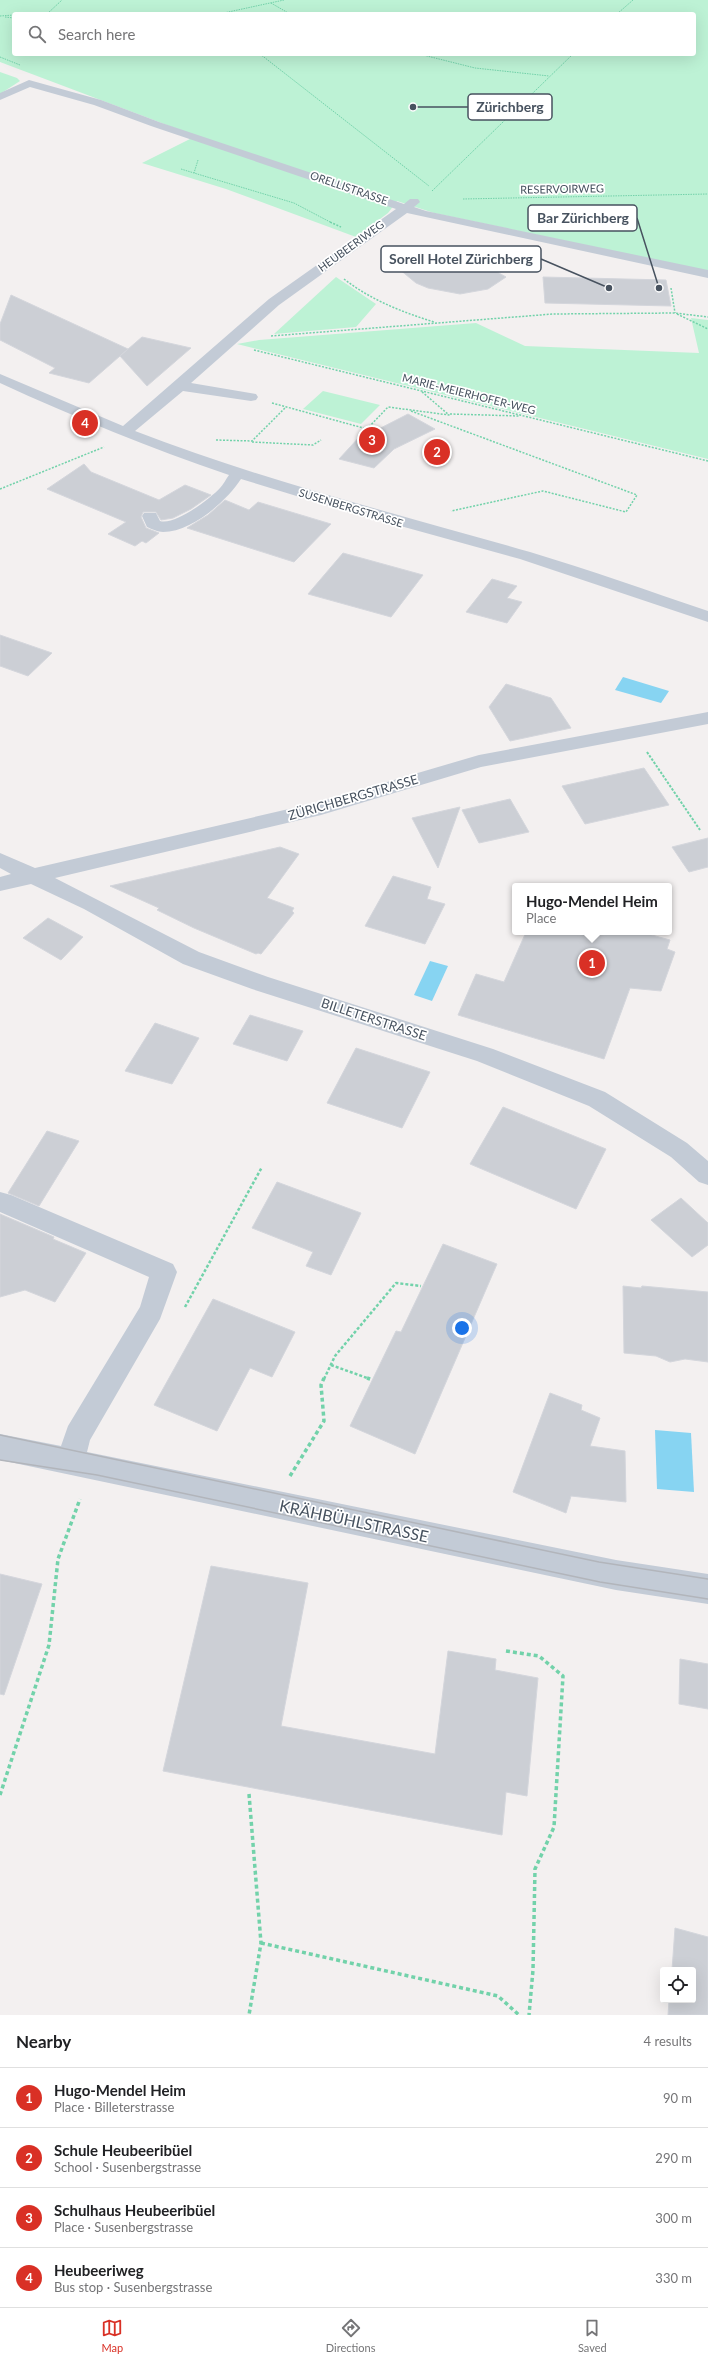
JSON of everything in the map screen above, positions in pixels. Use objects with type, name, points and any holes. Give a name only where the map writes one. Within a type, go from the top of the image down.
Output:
[{"type":"street","name":"ORELLISTRASSE","points":[[0,97],[30,83],[73,97],[97,102],[155,124],[404,208],[708,274]]},
{"type":"street","name":"HEUBEERIWEG","points":[[124,432],[180,386],[274,302],[404,208],[416,201]]},
{"type":"street","name":"SUSENBERGSTRASSE","points":[[0,378],[124,432],[238,474],[363,512],[525,556],[608,582],[708,617]]},
{"type":"street","points":[[180,386],[251,397]]},
{"type":"street","points":[[150,516],[153,524],[162,527],[181,524],[225,492],[238,474]]},
{"type":"street","name":"ZÜRICHBERGSTRASSE","points":[[0,884],[32,875],[321,808],[479,760],[708,718]]},
{"type":"street","name":"BILLETERSTRASSE","points":[[0,860],[91,904],[191,958],[260,983],[485,1055],[597,1099],[679,1150],[708,1175]]},
{"type":"street","points":[[2,1202],[164,1272],[151,1310],[78,1435],[70,1461]]},
{"type":"street","name":"KRÄHBÜHLSTRASSE","points":[[0,1447],[594,1571],[708,1589]]},
{"type":"path","points":[[49,12],[62,0]]},
{"type":"path","points":[[229,12],[284,0]]},
{"type":"path","points":[[619,12],[633,0]]},
{"type":"path","points":[[272,3],[276,8],[287,10],[288,12]]},
{"type":"path","points":[[0,16],[12,15]]},
{"type":"path","points":[[3,16],[12,18]]},
{"type":"path","points":[[263,56],[434,190]]},
{"type":"path","points":[[427,56],[475,68],[549,76]]},
{"type":"path","points":[[416,201],[434,190],[571,56]]},
{"type":"path","points":[[194,173],[205,140]]},
{"type":"path","points":[[181,169],[294,203],[312,214],[364,237]]},
{"type":"path","name":"RESERVOIRWEG","points":[[416,201],[708,194]]},
{"type":"path","points":[[325,265],[375,299],[398,311],[437,323]]},
{"type":"path","points":[[673,299],[675,313]]},
{"type":"path","points":[[675,313],[708,329]]},
{"type":"path","points":[[227,343],[258,337],[553,314],[675,313],[708,317]]},
{"type":"path","name":"MARIE-MEIERHOFER-WEG","points":[[227,343],[708,462]]},
{"type":"path","points":[[421,391],[450,414]]},
{"type":"path","points":[[251,397],[367,429],[388,407],[411,411],[450,414],[525,417]]},
{"type":"path","points":[[252,442],[286,407]]},
{"type":"path","points":[[411,411],[637,495],[626,512],[543,491],[448,512]]},
{"type":"path","points":[[214,440],[313,444],[321,440]]},
{"type":"path","points":[[0,489],[109,445]]},
{"type":"path","points":[[644,747],[700,830]]},
{"type":"path","points":[[288,1480],[324,1421],[321,1385],[335,1356],[396,1282],[421,1286]]},
{"type":"path","points":[[331,1365],[370,1378]]},
{"type":"path","points":[[0,1795],[49,1645],[51,1611],[57,1582],[58,1559],[80,1499]]},
{"type":"path","points":[[506,1651],[539,1656],[563,1676],[554,1827],[535,1869],[533,1970],[529,2015]]},
{"type":"path","points":[[249,1794],[261,1943],[249,2015]]},
{"type":"path","points":[[261,1943],[498,1996],[519,2015]]},
{"type":"green space","points":[[0,0],[708,0],[708,271],[434,213],[397,201],[388,213],[356,237],[226,189],[142,163],[196,136],[0,62]]},
{"type":"green space","points":[[0,72],[17,78],[20,81],[0,94]]},
{"type":"green space","points":[[336,277],[376,304],[356,327],[274,334]]},
{"type":"green space","points":[[691,318],[708,320],[708,459],[237,344],[259,340],[476,323],[525,346],[699,353]]},
{"type":"green space","points":[[323,391],[380,405],[361,424],[303,409]]},
{"type":"water","points":[[623,677],[669,691],[661,703],[615,690]]},
{"type":"water","points":[[430,961],[448,966],[432,1001],[414,995]]},
{"type":"water","points":[[655,1430],[691,1433],[694,1492],[657,1489]]},
{"type":"building","points":[[453,253],[483,264],[506,277],[488,289],[460,294],[428,288],[416,283],[399,269],[420,258]]},
{"type":"building","points":[[543,277],[666,280],[671,306],[545,303]]},
{"type":"building","points":[[11,295],[128,349],[89,383],[49,373],[55,368],[0,340],[0,324]]},
{"type":"building","points":[[142,337],[191,348],[147,386],[120,356]]},
{"type":"building","points":[[408,414],[435,429],[394,449],[374,468],[339,459],[362,434],[367,435]]},
{"type":"building","points":[[84,464],[91,472],[159,500],[185,485],[211,495],[191,509],[173,518],[161,520],[156,512],[143,512],[141,517],[146,528],[159,533],[146,543],[142,541],[135,546],[108,534],[126,522],[47,489]]},
{"type":"building","points":[[225,500],[249,510],[258,502],[331,524],[294,562],[187,528],[208,515]]},
{"type":"building","points":[[343,553],[423,575],[391,617],[308,594]]},
{"type":"building","points":[[492,579],[517,586],[507,598],[522,602],[507,623],[466,612]]},
{"type":"building","points":[[0,635],[52,653],[28,676],[0,666]]},
{"type":"building","points":[[506,684],[551,698],[571,728],[510,741],[489,707]]},
{"type":"building","points":[[644,768],[669,805],[585,824],[562,786]]},
{"type":"building","points":[[510,799],[529,832],[479,843],[462,810]]},
{"type":"building","points":[[460,807],[438,868],[412,818]]},
{"type":"building","points":[[708,838],[708,867],[689,872],[672,847]]},
{"type":"building","points":[[280,847],[299,854],[267,898],[294,908],[292,911],[294,913],[261,954],[256,954],[194,928],[157,910],[159,908],[110,886]]},
{"type":"building","points":[[393,876],[431,887],[427,899],[445,904],[425,944],[365,926]]},
{"type":"building","points":[[48,918],[83,937],[61,960],[23,938]]},
{"type":"building","points":[[525,935],[652,935],[670,940],[667,949],[675,952],[661,991],[630,988],[604,1059],[458,1015],[476,974],[504,982]]},
{"type":"building","points":[[250,1015],[303,1031],[287,1061],[233,1044]]},
{"type":"building","points":[[155,1023],[199,1038],[172,1084],[125,1071]]},
{"type":"building","points":[[356,1048],[430,1072],[402,1128],[327,1103]]},
{"type":"building","points":[[503,1107],[606,1149],[576,1209],[470,1164]]},
{"type":"building","points":[[47,1131],[79,1141],[39,1206],[8,1193]]},
{"type":"building","points":[[277,1182],[361,1213],[331,1275],[306,1266],[313,1252],[252,1228]]},
{"type":"building","points":[[681,1198],[708,1223],[708,1245],[692,1257],[651,1220]]},
{"type":"building","points":[[0,1214],[54,1237],[53,1239],[86,1253],[55,1302],[25,1290],[0,1297]]},
{"type":"building","points":[[443,1244],[497,1264],[415,1454],[350,1426],[396,1331],[401,1332]]},
{"type":"building","points":[[623,1286],[641,1288],[642,1286],[708,1292],[708,1362],[685,1359],[670,1362],[656,1356],[624,1353]]},
{"type":"building","points":[[213,1299],[295,1332],[272,1377],[250,1368],[217,1431],[154,1405]]},
{"type":"building","points":[[550,1393],[582,1405],[581,1410],[600,1418],[590,1446],[625,1451],[626,1502],[571,1496],[566,1513],[513,1492]]},
{"type":"building","points":[[211,1566],[308,1583],[281,1726],[435,1754],[448,1651],[496,1659],[495,1670],[538,1678],[527,1796],[506,1792],[502,1835],[163,1771]]},
{"type":"building","points":[[0,1574],[42,1584],[4,1695],[0,1694]]},
{"type":"building","points":[[680,1659],[708,1664],[708,1709],[679,1704]]},
{"type":"building","points":[[675,1928],[708,1937],[708,2015],[668,2015],[669,2003],[696,2003],[696,1967],[672,1967]]},
{"type":"tram line","points":[[0,1435],[599,1562],[708,1579]]},
{"type":"tram line","points":[[0,1460],[97,1475],[600,1582],[708,1599]]},
{"type":"place","name":"Zürichberg","points":[[413,107]]},
{"type":"place","name":"Sorell Hotel Zürichberg","points":[[609,288]]},
{"type":"place","name":"Bar Zürichberg","points":[[659,288]]},
{"type":"place","name":"Heubeeriweg","points":[[85,423]]},
{"type":"place","name":"Schulhaus Heubeeribüel","points":[[372,440]]},
{"type":"place","name":"Schule Heubeeribüel","points":[[437,452]]},
{"type":"place","name":"Hugo-Mendel Heim","points":[[592,963]]}]
